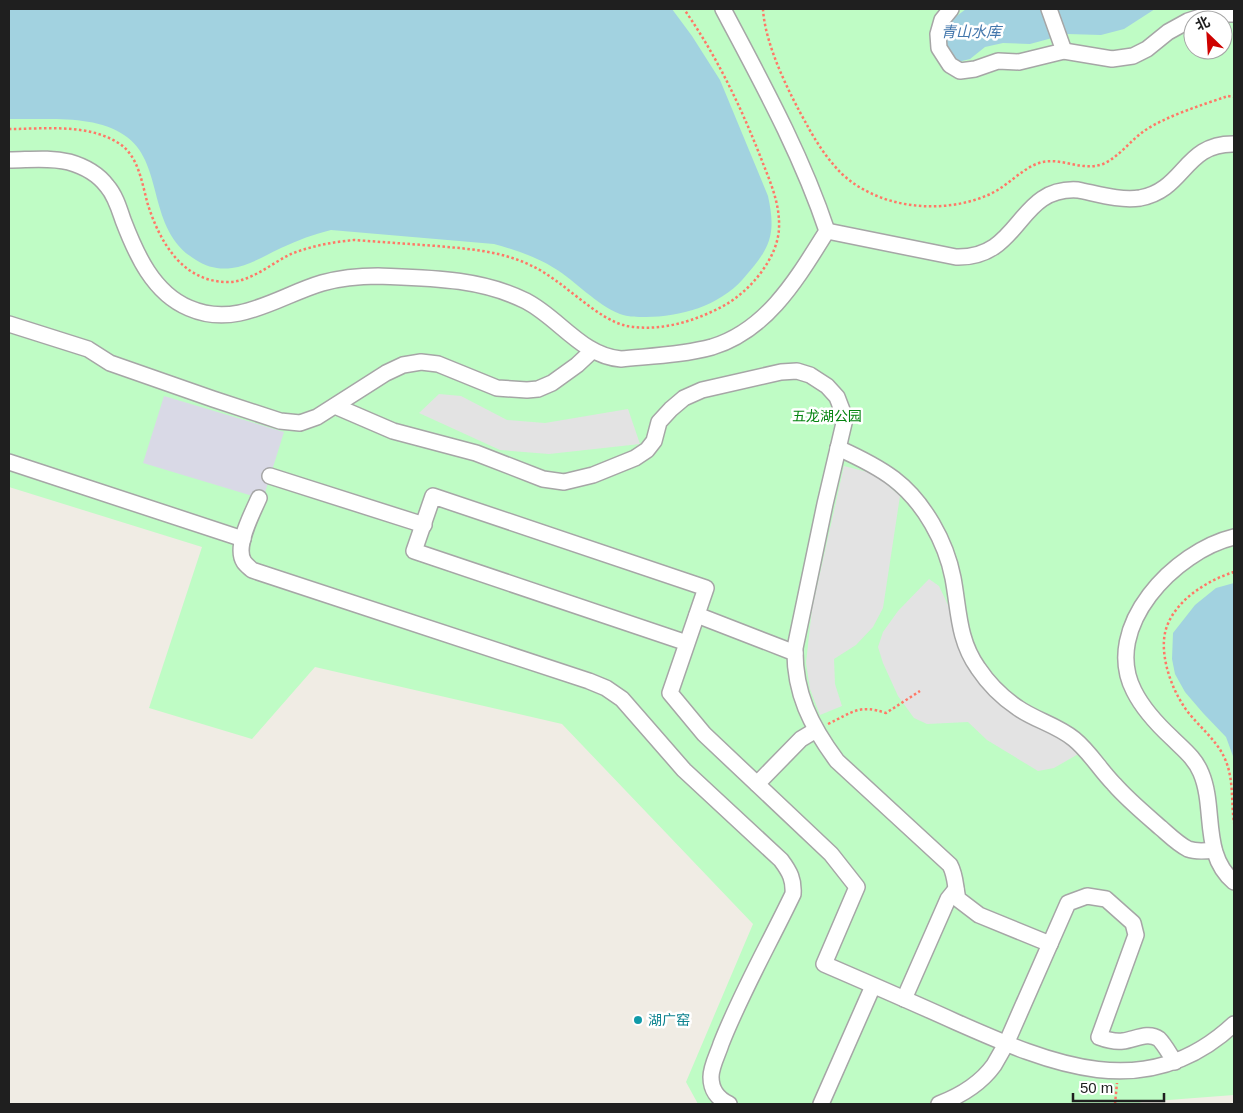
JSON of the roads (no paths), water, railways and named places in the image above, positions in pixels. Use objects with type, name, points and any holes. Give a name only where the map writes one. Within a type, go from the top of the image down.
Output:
[{"type":"street","points":[[723,9],[793,146],[827,231]]},
{"type":"street","points":[[951,9],[942,20],[938,34],[939,48],[950,65],[960,71],[975,69],[998,61],[1019,62],[1064,51],[1112,59],[1132,56],[1147,49],[1168,32],[1188,21],[1210,14],[1234,14]]},
{"type":"street","points":[[1048,9],[1064,51]]},
{"type":"street","points":[[827,231],[956,257],[975,256],[985,253],[1000,244],[1035,204],[1053,192],[1070,189],[1121,198],[1150,196],[1174,181],[1203,151],[1224,144],[1234,144]]},
{"type":"street","points":[[9,160],[57,160],[81,167],[97,176],[107,185],[114,196],[133,246],[148,271],[172,298],[180,304],[199,312],[221,316],[244,313],[256,310],[315,285],[350,277],[378,276],[456,280],[501,291],[528,302],[551,317],[592,351],[604,357],[621,359],[698,350],[738,336],[757,323],[788,291],[827,231]]},
{"type":"street","points":[[9,324],[88,349],[110,363],[280,421],[300,423],[317,417],[394,369],[412,363],[438,364],[506,390],[527,390],[538,389],[552,383],[592,351]]},
{"type":"street","points":[[335,406],[393,431],[476,454],[543,479],[564,482],[593,475],[635,458],[647,450],[654,442],[659,422],[672,408],[684,398],[702,390],[781,372],[797,371],[810,375],[827,386],[838,397],[844,423],[825,504],[795,653],[794,668],[798,686],[810,720],[837,761],[950,865],[955,874],[958,899],[979,914],[1050,944]]},
{"type":"street","points":[[838,448],[866,460],[895,480],[916,501],[930,520],[945,551],[953,577],[958,618],[965,644],[978,668],[998,691],[1019,709],[1053,725],[1074,739],[1089,753],[1113,784],[1176,840],[1189,849],[1214,850]]},
{"type":"street","points":[[9,462],[243,539]]},
{"type":"street","points":[[270,476],[424,525]]},
{"type":"street","points":[[687,643],[414,551],[433,496],[706,588],[670,693],[704,734],[831,854],[857,886],[824,964],[1006,1044],[1082,1068],[1118,1072],[1145,1070],[1175,1062],[1202,1049],[1234,1024]]},
{"type":"street","points":[[258,498],[243,539],[240,553],[244,563],[252,570],[589,680],[606,688],[622,699],[684,770],[781,860],[790,872],[794,883],[793,894],[729,1024],[711,1077],[714,1092],[723,1102],[729,1104]]},
{"type":"street","points":[[1234,537],[1198,551],[1165,578],[1147,600],[1132,624],[1125,652],[1126,669],[1135,693],[1159,725],[1186,750],[1200,769],[1206,788],[1214,850],[1219,863],[1234,882]]},
{"type":"street","points":[[697,615],[795,653]]},
{"type":"street","points":[[757,784],[801,739],[816,730]]},
{"type":"street","points":[[904,999],[948,899],[956,888]]},
{"type":"street","points":[[939,1104],[963,1093],[980,1080],[994,1065],[1006,1044],[1068,903],[1080,897],[1094,896],[1106,899],[1132,923],[1136,930],[1136,939],[1099,1037],[1114,1041],[1124,1041],[1153,1036],[1160,1041],[1175,1062]]},
{"type":"street","points":[[821,1104],[873,986]]},
{"type":"water","points":[[9,9],[672,9],[720,80],[768,196],[772,222],[769,242],[752,269],[743,279],[711,303],[672,315],[636,317],[626,316],[611,310],[562,273],[540,260],[494,244],[331,230],[300,240],[245,265],[227,269],[209,266],[196,260],[180,247],[169,232],[146,162],[137,147],[124,135],[112,128],[84,121],[9,119]]},
{"type":"water","name":"青山水库","points":[[966,9],[1155,9],[1124,29],[1101,35],[1067,34],[1030,44],[1003,43],[985,47],[970,59],[954,63],[941,41],[950,21]]},
{"type":"water","points":[[1234,583],[1234,759],[1226,737],[1185,692],[1175,674],[1172,659],[1173,633],[1195,605],[1216,588]]},
{"type":"place","name":"湖广窑","points":[[638,1020]]},
{"type":"park label","name":"五龙湖公园","points":[[827,416]]}]
